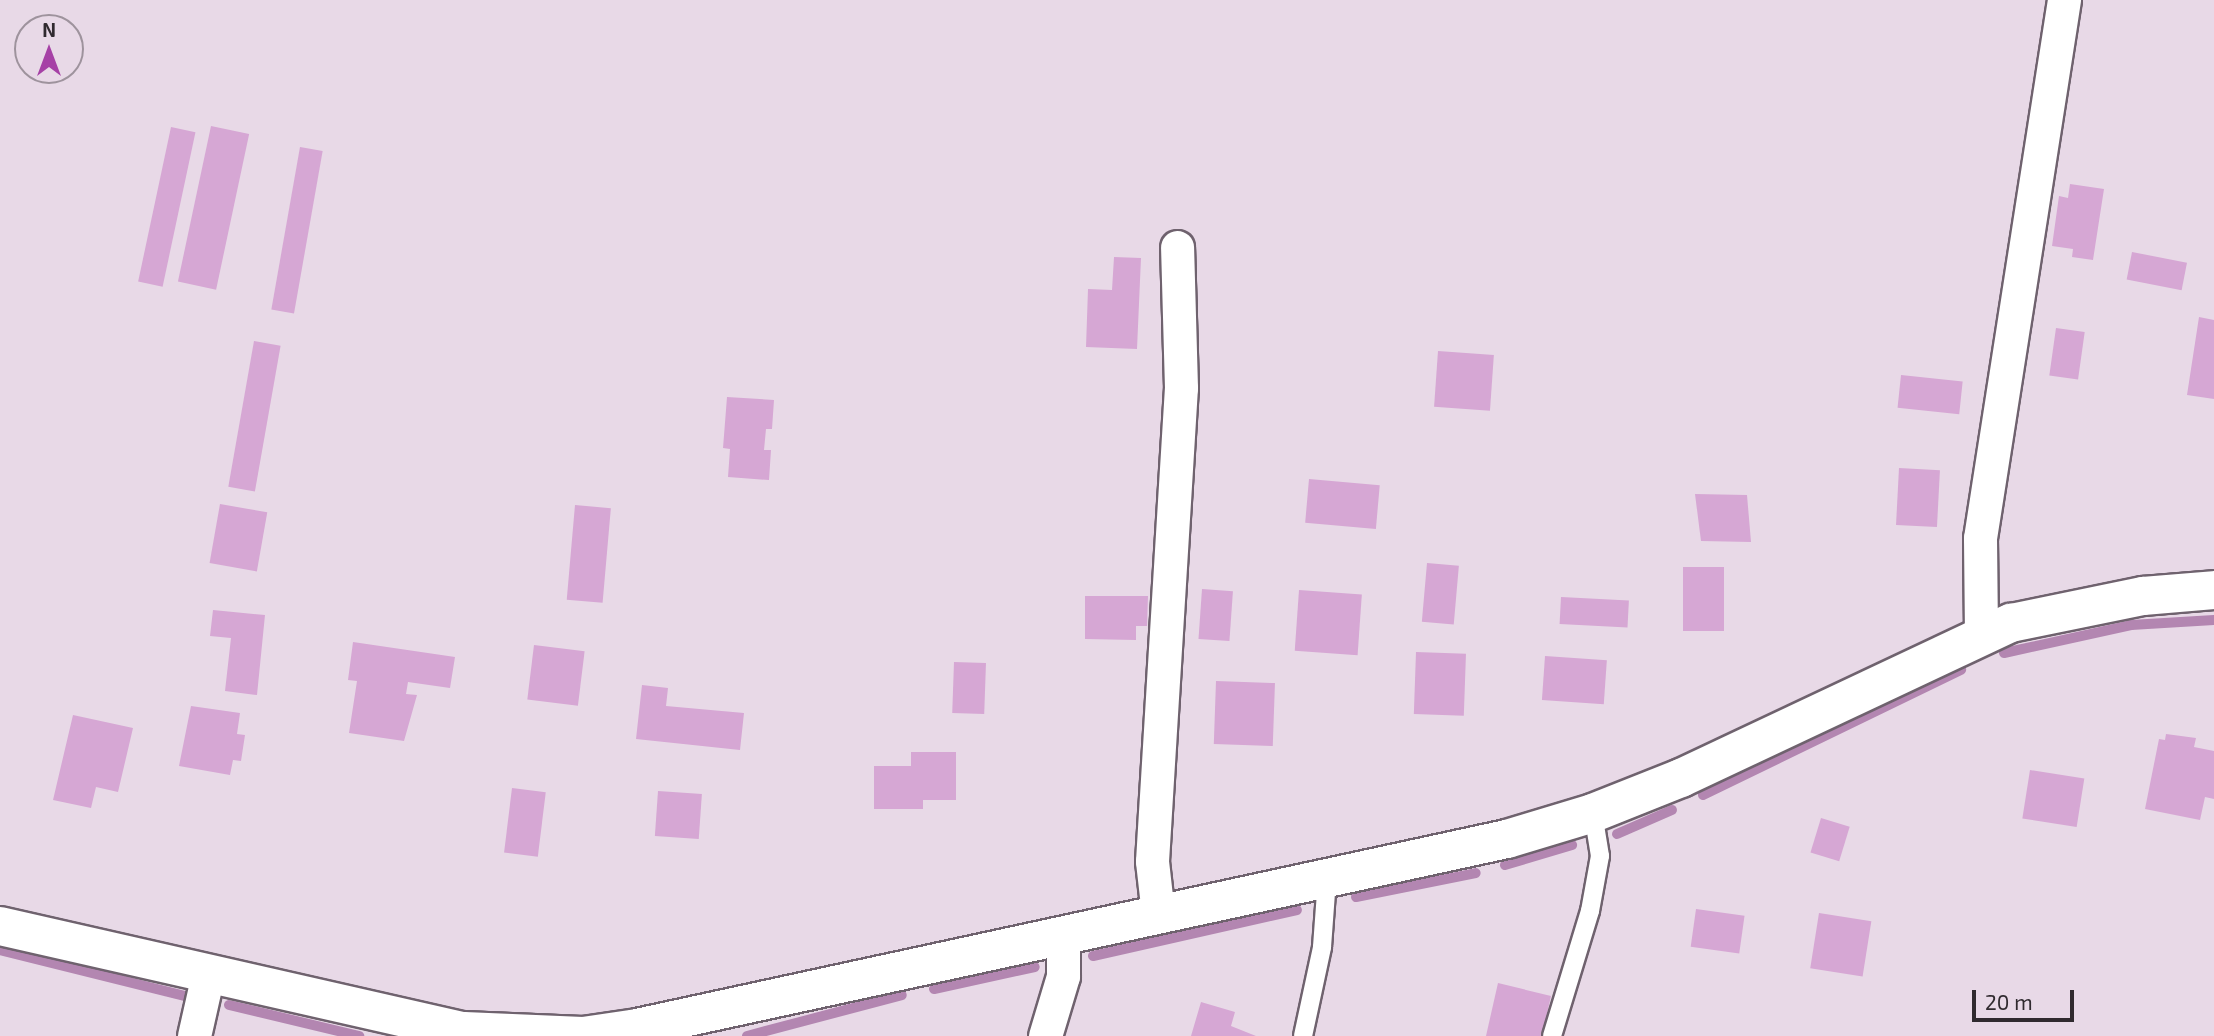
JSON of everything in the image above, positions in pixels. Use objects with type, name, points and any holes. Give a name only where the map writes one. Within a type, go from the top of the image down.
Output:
[{"type":"street","points":[[1981,634],[1980,538],[2064,0]]},
{"type":"street","points":[[1158,914],[1152,861],[1181,388],[1177,247]]},
{"type":"street","points":[[0,926],[464,1031],[583,1036],[1063,937],[1158,914],[1472,848],[1593,813],[1681,778],[1981,634],[2047,614],[2143,596],[2214,590]]},
{"type":"street","points":[[1045,1036],[1063,976],[1063,937]]},
{"type":"street","points":[[194,1036],[208,974]]},
{"type":"lane","points":[[1552,1036],[1590,911],[1600,856],[1593,813]]},
{"type":"lane","points":[[1303,1036],[1322,947],[1327,879]]},
{"type":"building","points":[[211,126],[249,134],[216,290],[178,282]]},
{"type":"building","points":[[171,127],[195,132],[163,287],[138,282]]},
{"type":"building","points":[[300,147],[323,151],[294,313],[271,309]]},
{"type":"building","points":[[2070,184],[2104,189],[2093,260],[2072,257],[2073,249],[2052,246],[2059,196],[2068,198]]},
{"type":"building","points":[[2132,252],[2187,263],[2182,290],[2127,279]]},
{"type":"building","points":[[1114,257],[1141,258],[1137,349],[1086,347],[1088,289],[1112,290]]},
{"type":"building","points":[[2199,317],[2214,320],[2214,399],[2187,395]]},
{"type":"building","points":[[2056,328],[2085,332],[2078,380],[2049,376]]},
{"type":"building","points":[[254,341],[281,346],[255,491],[228,487]]},
{"type":"building","points":[[1438,351],[1494,355],[1490,411],[1434,407]]},
{"type":"building","points":[[1901,375],[1963,381],[1959,414],[1898,408]]},
{"type":"building","points":[[727,397],[774,400],[772,429],[766,429],[764,450],[771,450],[769,480],[728,477],[730,449],[723,448]]},
{"type":"building","points":[[1899,468],[1940,470],[1937,527],[1896,525]]},
{"type":"building","points":[[1309,479],[1380,485],[1376,529],[1305,523]]},
{"type":"building","points":[[1695,494],[1747,495],[1751,542],[1701,541]]},
{"type":"building","points":[[220,504],[267,512],[257,571],[210,563]]},
{"type":"building","points":[[575,505],[611,508],[603,603],[567,600]]},
{"type":"building","points":[[1427,563],[1459,566],[1454,625],[1422,622]]},
{"type":"building","points":[[1683,567],[1724,567],[1724,631],[1683,631]]},
{"type":"building","points":[[1202,589],[1233,591],[1229,641],[1199,639]]},
{"type":"building","points":[[1299,590],[1362,594],[1358,655],[1295,651]]},
{"type":"building","points":[[1085,596],[1148,596],[1147,626],[1136,626],[1136,640],[1085,639]]},
{"type":"building","points":[[1561,597],[1629,601],[1627,628],[1560,624]]},
{"type":"building","points":[[213,610],[265,615],[257,695],[225,691],[231,638],[210,636]]},
{"type":"building","points":[[353,642],[455,657],[450,688],[408,682],[406,694],[417,695],[404,741],[349,733],[357,681],[348,680]]},
{"type":"building","points":[[534,645],[585,651],[578,706],[527,700]]},
{"type":"building","points":[[1416,652],[1466,654],[1464,716],[1414,714]]},
{"type":"building","points":[[1545,656],[1607,660],[1604,704],[1542,700]]},
{"type":"building","points":[[954,662],[986,663],[984,714],[952,713]]},
{"type":"building","points":[[1216,681],[1275,683],[1273,746],[1214,744]]},
{"type":"building","points":[[642,685],[668,688],[666,706],[744,713],[740,750],[636,739]]},
{"type":"building","points":[[191,706],[240,713],[237,734],[245,735],[241,761],[233,760],[230,775],[179,766]]},
{"type":"building","points":[[73,715],[133,728],[118,792],[96,787],[91,808],[53,800]]},
{"type":"building","points":[[2166,734],[2196,738],[2194,747],[2214,751],[2214,799],[2205,797],[2200,820],[2145,809],[2159,739],[2165,740]]},
{"type":"building","points":[[911,752],[956,752],[956,800],[923,800],[923,809],[874,809],[874,766],[911,766]]},
{"type":"building","points":[[2030,770],[2084,779],[2077,827],[2022,818]]},
{"type":"building","points":[[512,788],[546,792],[538,857],[504,853]]},
{"type":"building","points":[[658,791],[702,794],[699,839],[655,836]]},
{"type":"building","points":[[1821,818],[1850,827],[1839,861],[1810,852]]},
{"type":"building","points":[[1696,909],[1745,916],[1739,953],[1691,947]]},
{"type":"building","points":[[1819,913],[1871,921],[1863,977],[1810,968]]},
{"type":"building","points":[[1498,983],[1551,996],[1542,1036],[1486,1036]]},
{"type":"building","points":[[1201,1002],[1235,1012],[1231,1026],[1256,1036],[1191,1036]]},
{"type":"waterway","points":[[2004,653],[2131,625],[2214,620]]},
{"type":"waterway","points":[[1703,795],[1961,670]]},
{"type":"waterway","points":[[1617,834],[1672,810]]},
{"type":"waterway","points":[[1505,865],[1572,845]]},
{"type":"waterway","points":[[1356,897],[1476,873]]},
{"type":"waterway","points":[[1093,956],[1297,910]]},
{"type":"waterway","points":[[0,950],[185,996]]},
{"type":"waterway","points":[[934,989],[1035,967]]},
{"type":"waterway","points":[[747,1036],[902,995]]},
{"type":"waterway","points":[[229,1005],[359,1036]]}]
